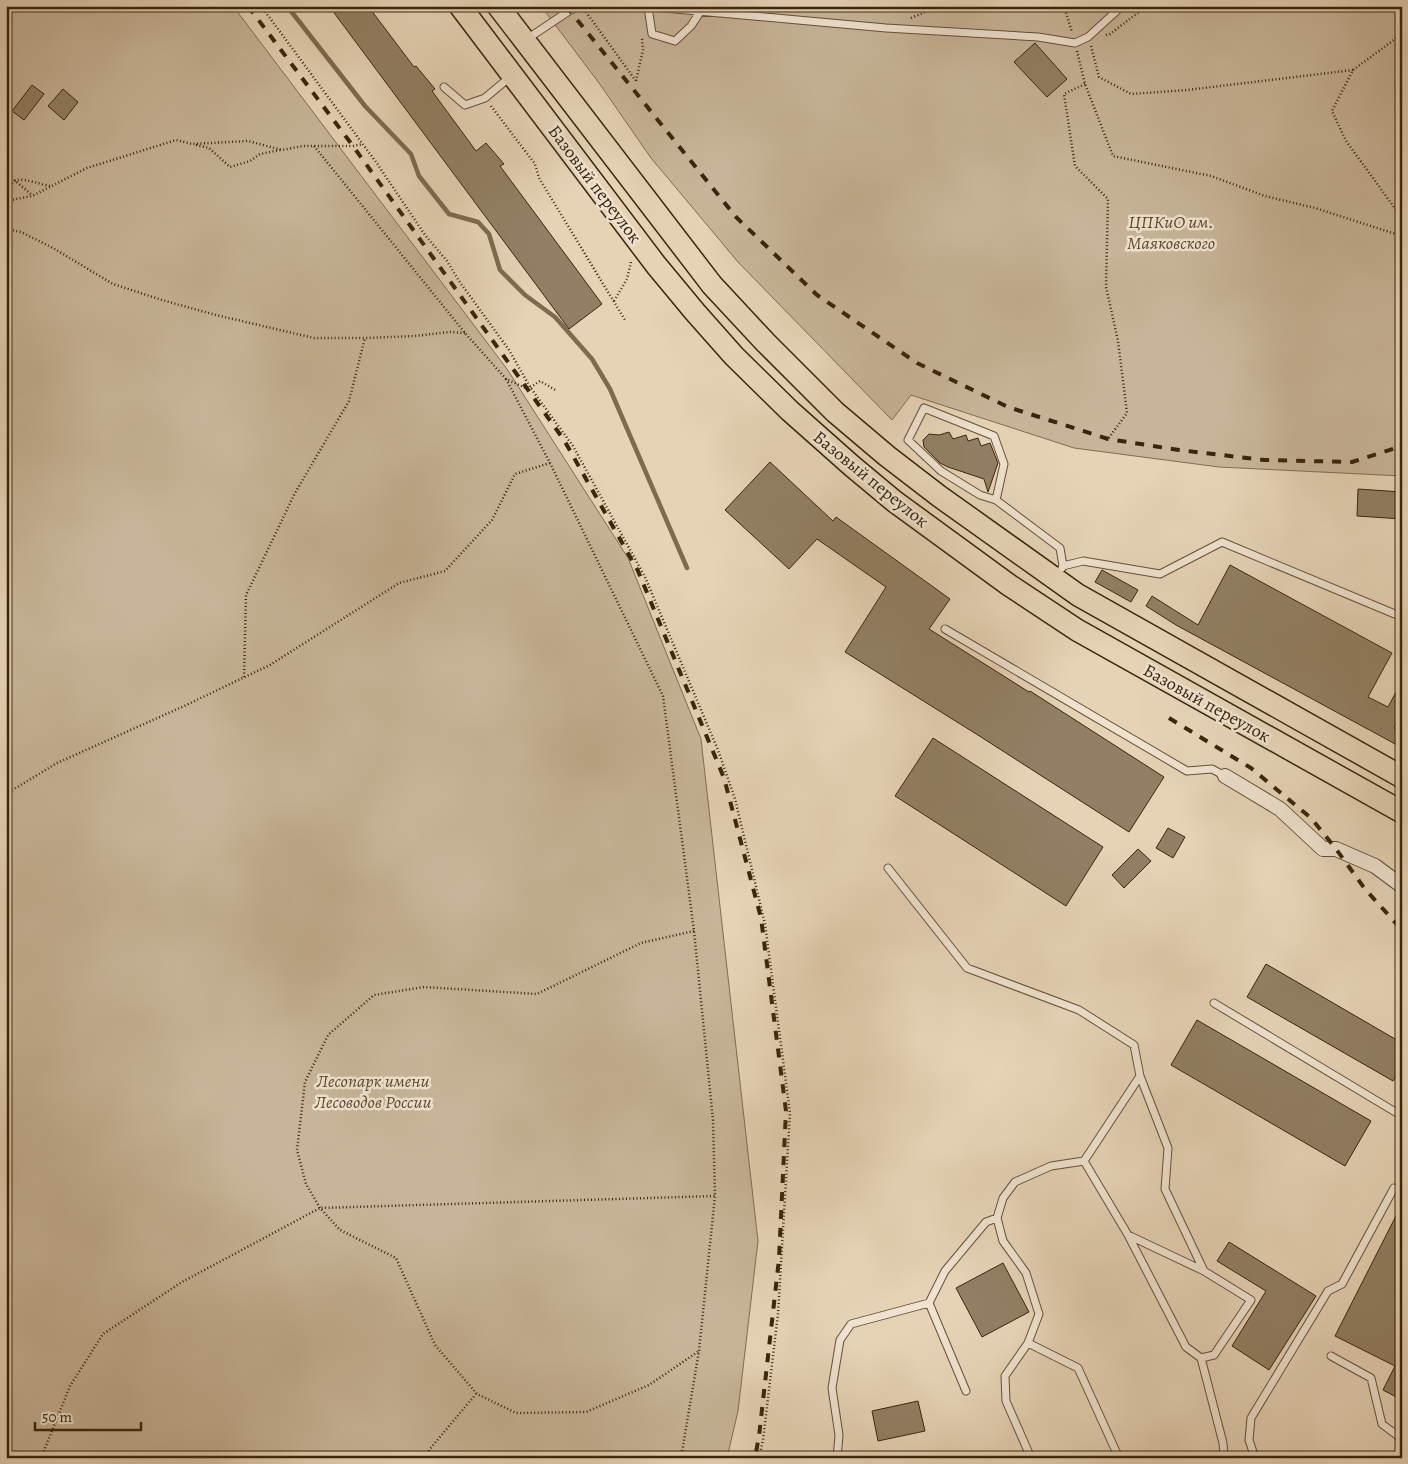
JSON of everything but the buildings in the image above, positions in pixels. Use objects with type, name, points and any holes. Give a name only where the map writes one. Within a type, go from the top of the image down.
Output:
[{"type":"main road","name":"Базовый переулок","points":[[460,6],[656,265],[694,312],[734,356],[797,417],[894,501],[1009,585],[1077,630],[1402,812]]},
{"type":"main road","name":"Базовый переулок","points":[[498,6],[712,285],[766,344],[835,412],[887,456],[947,501],[1059,572],[1101,609],[1402,776]]},
{"type":"street","points":[[1226,776],[1280,809],[1323,849],[1336,849],[1374,866],[1402,886]]},
{"type":"lane","points":[[642,6],[886,28],[1038,37],[1075,43],[1088,36],[1122,6]]},
{"type":"lane","points":[[648,7],[652,34],[675,41],[691,26],[700,12]]},
{"type":"lane","points":[[525,41],[569,10],[582,8]]},
{"type":"lane","points":[[444,87],[465,105],[485,98],[512,75]]},
{"type":"lane","points":[[996,500],[1004,464],[994,436],[924,408],[908,440],[941,471],[980,495],[996,500],[1060,548],[1059,572],[1083,561],[1160,574],[1222,542],[1402,618]]},
{"type":"lane","points":[[945,629],[1186,771],[1212,769],[1226,776]]},
{"type":"lane","points":[[888,868],[968,968],[1079,1010],[1134,1045],[1140,1076],[1168,1148],[1166,1189],[1204,1270]]},
{"type":"lane","points":[[1214,1003],[1397,1114],[1402,1106]]},
{"type":"lane","points":[[1031,1458],[1006,1402],[1005,1376],[1028,1344],[1039,1314],[1026,1273],[1003,1241],[997,1218],[1003,1198],[1015,1182],[1051,1166],[1084,1161],[1140,1076]]},
{"type":"lane","points":[[1084,1161],[1128,1235],[1186,1347],[1201,1358],[1223,1443],[1224,1458]]},
{"type":"lane","points":[[1255,1458],[1249,1440],[1251,1418],[1328,1291],[1342,1284],[1394,1188]]},
{"type":"lane","points":[[837,1458],[839,1435],[832,1388],[840,1340],[851,1324],[929,1303],[946,1271],[986,1222],[997,1218]]},
{"type":"lane","points":[[1128,1235],[1204,1270],[1251,1300],[1214,1355],[1201,1358]]},
{"type":"lane","points":[[929,1303],[966,1391]]},
{"type":"lane","points":[[1028,1344],[1078,1368],[1119,1458]]},
{"type":"lane","points":[[1331,1356],[1371,1378],[1382,1424],[1402,1439]]},
{"type":"path","points":[[261,6],[363,144],[425,235],[447,261],[459,281],[509,350],[530,387],[573,446],[645,577],[718,750],[735,799],[765,924],[790,1113],[778,1314],[763,1440],[759,1458]]},
{"type":"path","points":[[886,28],[940,6]]},
{"type":"path","points":[[1064,6],[1085,84],[1113,156],[1211,176],[1265,196],[1315,208],[1402,236]]},
{"type":"path","points":[[1147,6],[1110,34],[1088,36],[1099,77],[1132,94],[1187,90],[1353,70]]},
{"type":"path","points":[[582,8],[636,81],[643,50],[641,33]]},
{"type":"path","points":[[1402,34],[1353,70],[1332,111],[1346,141],[1402,218]]},
{"type":"path","points":[[1085,84],[1064,94],[1075,166],[1108,199],[1106,288],[1118,340],[1127,413],[1108,439]]},
{"type":"path","points":[[485,98],[535,164],[539,178],[625,320]]},
{"type":"path","points":[[6,201],[32,196],[87,168],[176,140],[209,148],[230,167],[250,161],[260,154],[282,150],[314,146],[353,146],[363,144]]},
{"type":"path","points":[[192,144],[248,141],[282,150]]},
{"type":"path","points":[[314,146],[465,333],[506,379],[550,463],[663,696],[694,932],[713,1120],[715,1196],[699,1351],[681,1458]]},
{"type":"path","points":[[6,174],[32,196]]},
{"type":"path","points":[[6,187],[18,180],[27,180],[52,186]]},
{"type":"path","points":[[6,229],[21,232],[54,248],[113,284],[216,315],[314,338],[365,338],[415,336],[449,332],[465,333]]},
{"type":"path","points":[[614,301],[627,279],[632,258]]},
{"type":"path","points":[[244,677],[246,595],[295,493],[349,401],[365,338]]},
{"type":"path","points":[[506,379],[528,389],[540,382],[557,391]]},
{"type":"path","points":[[6,794],[57,763],[270,665],[399,583],[445,570],[492,520],[515,474],[550,463]]},
{"type":"path","points":[[694,932],[640,943],[537,994],[424,987],[374,995],[328,1035],[305,1082],[297,1150],[306,1184],[320,1208],[340,1230],[396,1258],[435,1346],[477,1394],[516,1413],[586,1412],[649,1385],[699,1351]]},
{"type":"path","points":[[41,1458],[70,1386],[103,1334],[182,1282],[320,1208],[715,1196]]},
{"type":"path","points":[[428,1458],[429,1450],[477,1394]]},
{"type":"green space","name":"Лесопарк имени Лесоводов России","points":[[6,6],[233,6],[507,369],[628,558],[701,739],[758,1241],[738,1411],[727,1458],[6,1458]]},
{"type":"green space","name":"ЦПКиО им. Маяковского","points":[[541,6],[1402,6],[1402,476],[1219,467],[1074,448],[911,395],[892,420],[738,262],[651,158],[599,83]]},
{"type":"waterway","points":[[287,6],[365,106],[411,154],[419,176],[449,214],[478,222],[489,234],[500,270],[525,295],[555,317],[592,359],[610,389],[687,568]]},
{"type":"railway","points":[[248,6],[353,146],[564,440],[638,571],[724,778],[761,918],[786,1111],[779,1259],[755,1458]]},
{"type":"railway","points":[[566,6],[736,217],[817,295],[917,363],[1008,407],[1108,439],[1264,460],[1352,462],[1402,446]]},
{"type":"railway","points":[[1169,718],[1251,768],[1311,818],[1365,889],[1402,930]]}]
